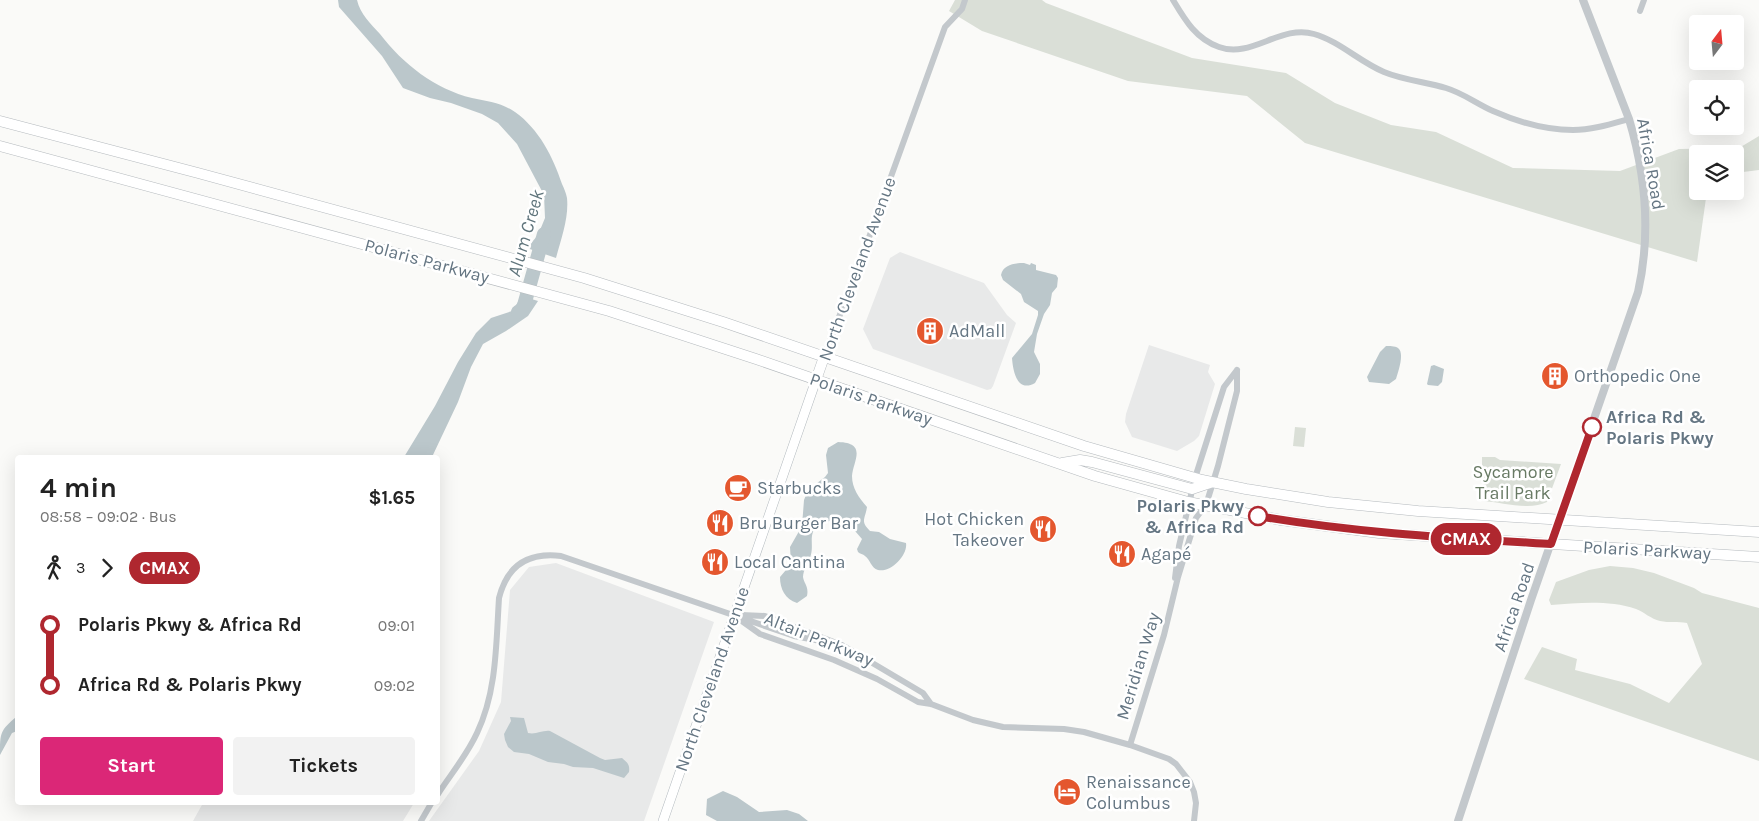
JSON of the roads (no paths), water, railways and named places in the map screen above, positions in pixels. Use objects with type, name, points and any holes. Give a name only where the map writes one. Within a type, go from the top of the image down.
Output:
[{"type":"main road","name":"Polaris Parkway","points":[[0,121],[448,240],[564,273],[824,356],[1084,446],[1212,482],[1328,502],[1418,511],[1759,532]]},
{"type":"main road","name":"Polaris Parkway","points":[[0,146],[556,296],[816,380],[1058,464],[1188,502],[1273,519],[1388,534],[1759,557]]},
{"type":"main road","name":"North Cleveland Avenue","points":[[663,821],[824,356]]},
{"type":"main road","points":[[1058,464],[1080,460],[1092,462],[1192,489],[1212,482]]},
{"type":"street","name":"North Cleveland Avenue","points":[[824,356],[945,27],[962,9],[965,0]]},
{"type":"street","points":[[1173,0],[1185,20],[1199,37],[1209,44],[1221,48],[1235,49],[1246,47],[1282,34],[1299,31],[1314,34],[1328,40],[1384,72],[1447,88],[1514,120],[1546,127],[1574,130],[1597,127],[1629,119]]},
{"type":"street","name":"Africa Road","points":[[1458,821],[1635,300],[1643,269],[1646,231],[1645,196],[1635,139],[1583,0]]},
{"type":"street","points":[[1640,12],[1644,0]]},
{"type":"street","name":"Meridian Way","points":[[1130,745],[1164,635],[1196,518],[1206,505],[1218,466],[1235,400],[1237,370],[1224,387],[1188,502],[1175,571],[1174,595]]},
{"type":"street","points":[[440,791],[468,751],[484,717],[493,684],[499,598],[507,577],[519,563],[541,555],[561,556],[734,615]]},
{"type":"street","name":"Altair Parkway","points":[[734,615],[766,616],[842,644],[923,693],[931,704]]},
{"type":"street","name":"Altair Parkway","points":[[734,615],[760,634],[834,660],[877,679],[918,702],[931,704],[980,722],[1003,726],[1064,728],[1084,732],[1130,745],[1169,759],[1176,764],[1190,782],[1196,803],[1194,821]]},
{"type":"street","points":[[420,821],[430,805]]},
{"type":"waterway","name":"Alum Creek","points":[[518,312],[523,309],[544,234]]},
{"type":"place","name":"AdMall","points":[[930,331]]},
{"type":"place","name":"Orthopedic One","points":[[1555,376]]},
{"type":"place","name":"Africa Rd & Polaris Pkwy","points":[[1592,427]]},
{"type":"place","name":"Starbucks","points":[[738,488]]},
{"type":"place","name":"Polaris Pkwy & Africa Rd","points":[[1258,516]]},
{"type":"place","name":"Bru Burger Bar","points":[[720,523]]},
{"type":"place","name":"Hot Chicken Takeover","points":[[1043,529]]},
{"type":"place","name":"Agapé","points":[[1122,554]]},
{"type":"place","name":"Local Cantina","points":[[715,562]]},
{"type":"place","name":"Renaissance Columbus","points":[[1067,792]]},
{"type":"park label","name":"Sycamore Trail Park","points":[[1513,482]]}]
